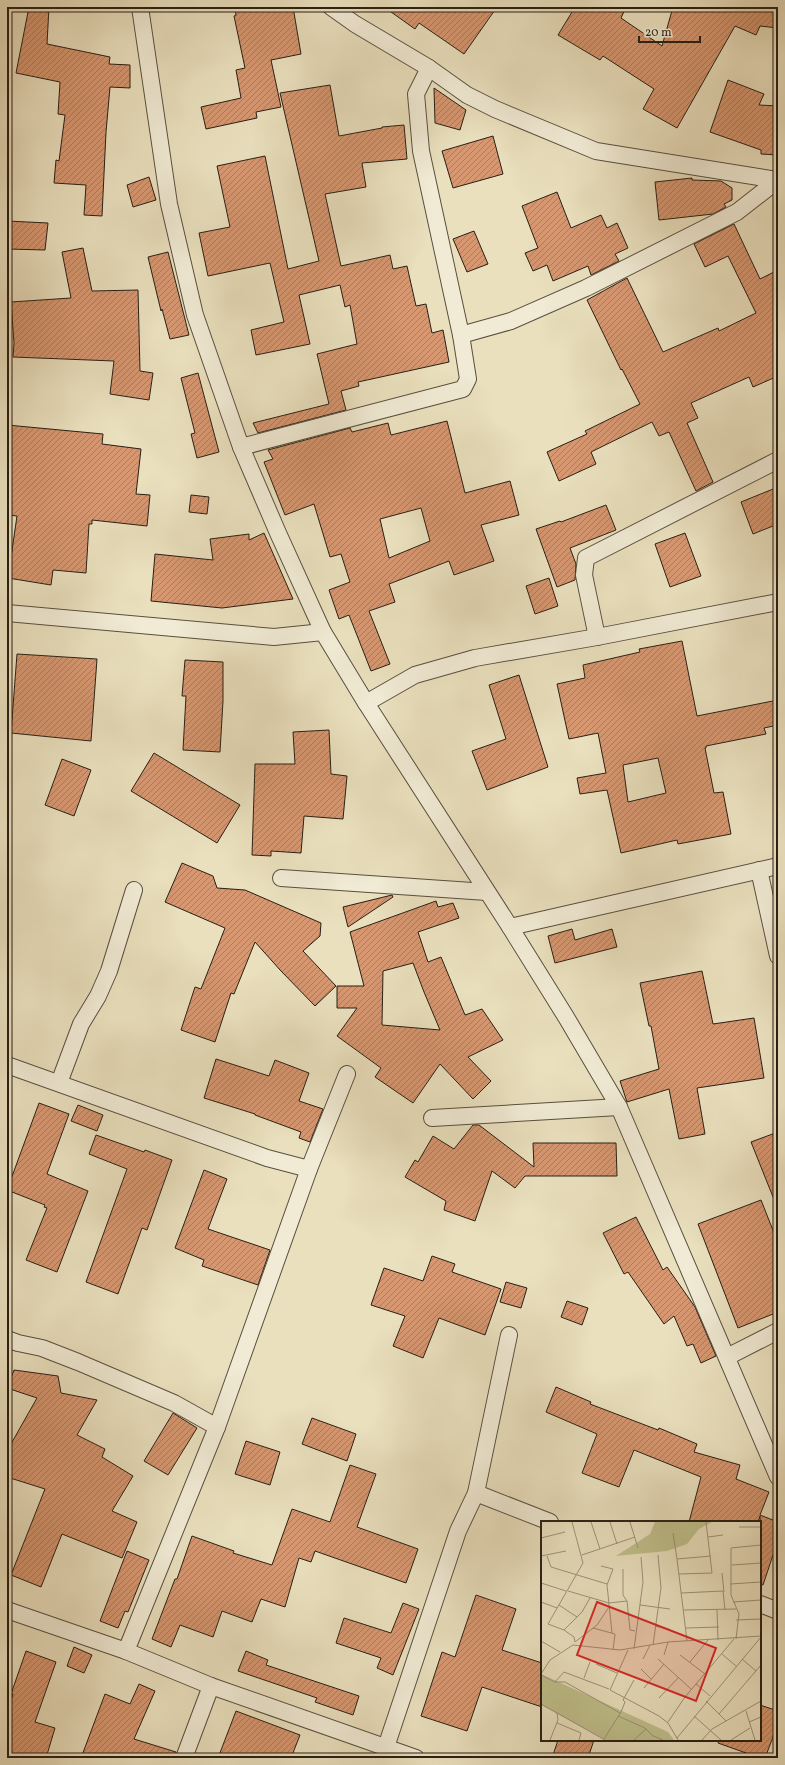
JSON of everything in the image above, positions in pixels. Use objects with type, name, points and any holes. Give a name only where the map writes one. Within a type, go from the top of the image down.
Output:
[{"type":"street","points":[[140,7],[170,204],[195,315],[241,447],[278,533],[323,632],[366,703],[510,927],[566,1017],[619,1107],[778,1477]]},
{"type":"street","points":[[331,7],[355,24],[429,68],[467,95],[495,109],[596,151],[778,180]]},
{"type":"street","points":[[241,447],[463,390],[468,379],[461,335],[421,151],[416,94],[429,68]]},
{"type":"street","points":[[461,335],[510,321],[586,288],[737,212],[778,180]]},
{"type":"street","points":[[597,637],[584,575],[586,558],[778,460]]},
{"type":"street","points":[[366,703],[415,675],[475,658],[597,637],[778,602]]},
{"type":"street","points":[[7,613],[274,637],[323,632]]},
{"type":"street","points":[[510,927],[778,866]]},
{"type":"street","points":[[759,870],[778,956]]},
{"type":"street","points":[[282,878],[487,892]]},
{"type":"street","points":[[59,1083],[81,1024],[98,996],[109,971],[134,890]]},
{"type":"street","points":[[7,1065],[267,1158],[309,1169]]},
{"type":"street","points":[[126,1651],[217,1427],[309,1169],[347,1074]]},
{"type":"street","points":[[432,1118],[619,1107]]},
{"type":"street","points":[[727,1358],[778,1332]]},
{"type":"street","points":[[386,1747],[458,1531],[476,1493],[509,1335]]},
{"type":"street","points":[[7,1339],[42,1348],[78,1362],[174,1403],[217,1427]]},
{"type":"street","points":[[476,1493],[547,1521]]},
{"type":"street","points":[[761,1604],[778,1611]]},
{"type":"street","points":[[7,1610],[126,1651],[211,1686],[416,1758]]},
{"type":"street","points":[[184,1758],[211,1686]]},
{"type":"building","points":[[29,7],[49,7],[47,44],[110,57],[109,64],[130,65],[130,88],[110,87],[106,132],[102,216],[84,215],[86,185],[54,183],[56,160],[59,161],[65,115],[58,114],[60,82],[16,73]]},
{"type":"building","points":[[235,7],[293,7],[301,54],[271,60],[281,107],[256,112],[257,118],[206,129],[201,107],[241,98],[236,70],[245,68],[234,16],[236,15]]},
{"type":"building","points":[[384,7],[497,7],[464,54],[419,23],[415,29]]},
{"type":"building","points":[[575,7],[626,7],[621,18],[662,46],[673,7],[778,7],[778,28],[760,26],[756,35],[735,26],[677,128],[643,109],[654,89],[603,56],[600,60],[558,35]]},
{"type":"building","points":[[728,80],[764,94],[759,105],[778,106],[778,155],[761,154],[761,150],[710,132]]},
{"type":"building","points":[[330,85],[339,136],[382,127],[404,125],[407,159],[362,163],[366,187],[325,194],[341,266],[390,255],[393,269],[407,266],[416,306],[426,304],[432,333],[443,330],[449,362],[358,382],[359,386],[341,391],[346,410],[258,433],[253,423],[329,404],[317,354],[357,344],[350,305],[345,307],[340,285],[299,295],[310,344],[256,355],[251,330],[284,322],[270,263],[208,276],[199,233],[230,227],[217,166],[265,156],[288,269],[319,261],[280,93]]},
{"type":"building","points":[[434,88],[466,110],[460,130],[435,123]]},
{"type":"building","points":[[493,136],[503,174],[453,188],[442,151]]},
{"type":"building","points":[[149,177],[156,200],[133,207],[127,185]]},
{"type":"building","points":[[692,178],[692,180],[721,181],[732,188],[732,200],[724,204],[726,207],[713,214],[659,220],[655,182]]},
{"type":"building","points":[[557,192],[571,228],[601,215],[607,228],[617,223],[628,248],[615,254],[619,261],[591,275],[588,266],[553,281],[547,265],[533,271],[525,253],[538,248],[522,206]]},
{"type":"building","points":[[7,221],[48,223],[45,250],[7,249]]},
{"type":"building","points":[[734,224],[760,279],[778,270],[778,376],[753,387],[749,377],[691,403],[698,418],[687,423],[713,482],[696,491],[669,432],[659,436],[652,422],[591,452],[596,464],[559,481],[547,452],[587,434],[585,431],[640,404],[622,369],[621,370],[587,300],[627,278],[663,352],[718,328],[719,331],[756,313],[728,256],[705,267],[694,244]]},
{"type":"building","points":[[474,231],[488,264],[467,272],[453,239]]},
{"type":"building","points":[[83,248],[92,291],[138,290],[140,371],[153,373],[149,400],[110,394],[114,361],[13,357],[14,343],[11,302],[71,298],[62,252]]},
{"type":"building","points":[[168,252],[189,335],[170,339],[162,309],[161,311],[148,257]]},
{"type":"building","points":[[198,373],[219,452],[197,458],[191,434],[195,433],[181,378]]},
{"type":"building","points":[[447,421],[465,493],[510,481],[519,515],[481,525],[494,561],[454,575],[449,561],[389,584],[395,602],[369,611],[390,664],[371,671],[349,615],[339,619],[329,590],[350,582],[341,554],[330,557],[314,504],[285,515],[264,462],[273,459],[268,450],[350,428],[352,432],[388,423],[391,435]],"holes":[[[421,508],[430,541],[389,558],[380,519]]]},
{"type":"building","points":[[7,425],[103,434],[102,444],[141,449],[136,494],[150,495],[147,526],[92,520],[92,524],[89,524],[86,573],[53,570],[51,585],[8,578],[17,516],[7,515],[10,478],[7,477]]},
{"type":"building","points":[[778,487],[778,524],[753,534],[741,502]]},
{"type":"building","points":[[191,495],[209,497],[207,514],[189,512]]},
{"type":"building","points":[[606,505],[616,530],[570,548],[576,564],[575,580],[557,587],[536,529],[560,521],[561,522]]},
{"type":"building","points":[[264,533],[293,599],[222,608],[151,601],[155,554],[213,560],[210,539],[249,534],[249,540]]},
{"type":"building","points":[[685,533],[701,576],[670,587],[655,544]]},
{"type":"building","points":[[549,578],[558,606],[535,614],[526,586]]},
{"type":"building","points":[[682,641],[697,716],[778,700],[778,725],[764,728],[766,734],[706,746],[705,748],[714,793],[723,792],[731,834],[678,844],[677,840],[621,853],[607,790],[580,794],[577,778],[606,773],[598,733],[569,739],[557,684],[585,678],[583,665],[640,652],[639,649]],"holes":[[[658,758],[666,793],[628,802],[623,765]]]},
{"type":"building","points":[[17,654],[97,659],[91,741],[11,733]]},
{"type":"building","points":[[185,660],[223,662],[223,701],[220,752],[183,750],[186,696],[182,696]]},
{"type":"building","points":[[519,675],[548,767],[487,790],[472,751],[506,739],[489,685]]},
{"type":"building","points":[[329,730],[331,774],[347,776],[343,819],[304,816],[301,853],[271,851],[271,856],[252,855],[255,764],[295,764],[293,732]]},
{"type":"building","points":[[154,753],[240,805],[217,843],[131,791]]},
{"type":"building","points":[[62,759],[91,770],[74,816],[45,805]]},
{"type":"building","points":[[182,863],[213,876],[217,888],[245,890],[321,923],[320,936],[303,951],[336,986],[315,1006],[255,942],[234,994],[231,993],[215,1042],[181,1030],[195,987],[201,989],[225,928],[165,902]]},
{"type":"building","points":[[392,895],[393,897],[348,927],[343,907]]},
{"type":"building","points":[[436,901],[438,907],[453,903],[459,918],[418,932],[428,962],[441,957],[465,1015],[482,1009],[503,1040],[468,1057],[491,1081],[473,1099],[440,1064],[413,1103],[375,1077],[381,1068],[337,1036],[357,1008],[337,1008],[337,986],[364,986],[350,932]],"holes":[[[413,963],[440,1030],[382,1025],[383,971]]]},
{"type":"building","points":[[572,929],[575,940],[612,929],[617,947],[555,963],[548,936]]},
{"type":"building","points":[[702,971],[713,1024],[754,1018],[764,1078],[697,1088],[705,1134],[679,1139],[669,1089],[627,1102],[620,1081],[659,1069],[651,1026],[649,1026],[640,983]]},
{"type":"building","points":[[216,1059],[269,1076],[275,1060],[309,1073],[299,1101],[323,1109],[310,1142],[299,1138],[301,1132],[255,1114],[204,1098]]},
{"type":"building","points":[[39,1103],[69,1114],[47,1174],[88,1191],[57,1272],[26,1260],[47,1208],[44,1207],[45,1205],[7,1190]]},
{"type":"building","points":[[78,1105],[103,1115],[97,1131],[71,1121]]},
{"type":"building","points":[[473,1125],[479,1125],[534,1167],[533,1143],[616,1143],[617,1176],[525,1176],[515,1188],[492,1171],[475,1221],[444,1210],[446,1201],[405,1177],[415,1160],[418,1162],[433,1136],[454,1149]]},
{"type":"building","points":[[778,1132],[778,1207],[777,1207],[751,1142]]},
{"type":"building","points":[[96,1135],[172,1160],[147,1230],[142,1228],[118,1294],[86,1282],[127,1169],[89,1154]]},
{"type":"building","points":[[204,1170],[227,1179],[208,1229],[270,1250],[258,1285],[202,1266],[204,1260],[175,1248]]},
{"type":"building","points":[[761,1200],[778,1243],[778,1312],[738,1328],[698,1224]]},
{"type":"building","points":[[636,1217],[663,1270],[667,1267],[695,1307],[716,1356],[701,1363],[693,1344],[687,1346],[674,1316],[664,1324],[628,1272],[624,1274],[603,1233]]},
{"type":"building","points":[[432,1256],[455,1264],[452,1272],[501,1289],[485,1335],[439,1318],[423,1358],[393,1346],[405,1316],[371,1305],[384,1268],[423,1281]]},
{"type":"building","points":[[506,1282],[527,1288],[521,1308],[500,1302]]},
{"type":"building","points":[[567,1301],[588,1308],[582,1325],[561,1317]]},
{"type":"building","points":[[14,1370],[58,1376],[61,1393],[97,1400],[77,1435],[105,1449],[102,1457],[133,1476],[112,1511],[137,1522],[122,1558],[62,1534],[41,1587],[11,1575],[45,1489],[7,1477],[7,1451],[37,1398],[7,1388]]},
{"type":"building","points":[[556,1387],[591,1402],[590,1404],[658,1430],[659,1428],[697,1444],[694,1452],[740,1465],[736,1479],[769,1492],[760,1515],[778,1522],[778,1540],[763,1585],[761,1584],[760,1516],[758,1521],[689,1521],[701,1477],[634,1450],[619,1487],[582,1473],[597,1434],[546,1412]]},
{"type":"building","points":[[173,1413],[197,1428],[168,1475],[144,1461]]},
{"type":"building","points":[[312,1418],[356,1434],[347,1461],[302,1444]]},
{"type":"building","points":[[246,1441],[280,1452],[270,1485],[235,1474]]},
{"type":"building","points":[[350,1465],[376,1474],[357,1527],[418,1549],[406,1583],[315,1551],[311,1562],[299,1558],[285,1607],[261,1599],[252,1622],[222,1611],[213,1637],[180,1625],[171,1647],[152,1639],[175,1579],[177,1579],[192,1536],[234,1551],[233,1553],[272,1565],[292,1509],[330,1522]]},
{"type":"building","points":[[127,1551],[149,1560],[128,1612],[125,1611],[118,1628],[100,1621]]},
{"type":"building","points":[[476,1595],[516,1609],[502,1650],[541,1663],[541,1707],[482,1687],[467,1731],[421,1716],[442,1652],[455,1657]]},
{"type":"building","points":[[403,1603],[419,1609],[393,1675],[377,1668],[381,1658],[336,1643],[344,1618],[391,1633]]},
{"type":"building","points":[[74,1647],[92,1655],[84,1673],[67,1666]]},
{"type":"building","points":[[26,1651],[56,1662],[35,1722],[55,1728],[46,1758],[7,1758],[7,1713],[13,1694],[11,1694]]},
{"type":"building","points":[[246,1651],[268,1660],[266,1665],[359,1696],[353,1715],[315,1702],[317,1698],[238,1671]]},
{"type":"building","points":[[139,1684],[155,1691],[134,1739],[176,1752],[175,1758],[81,1758],[105,1694],[130,1704]]},
{"type":"building","points":[[761,1705],[778,1711],[778,1724],[765,1758],[760,1758],[718,1743],[719,1741],[761,1741]]},
{"type":"building","points":[[236,1711],[300,1735],[291,1758],[218,1758]]},
{"type":"building","points":[[558,1741],[594,1741],[588,1758],[552,1758]]}]
